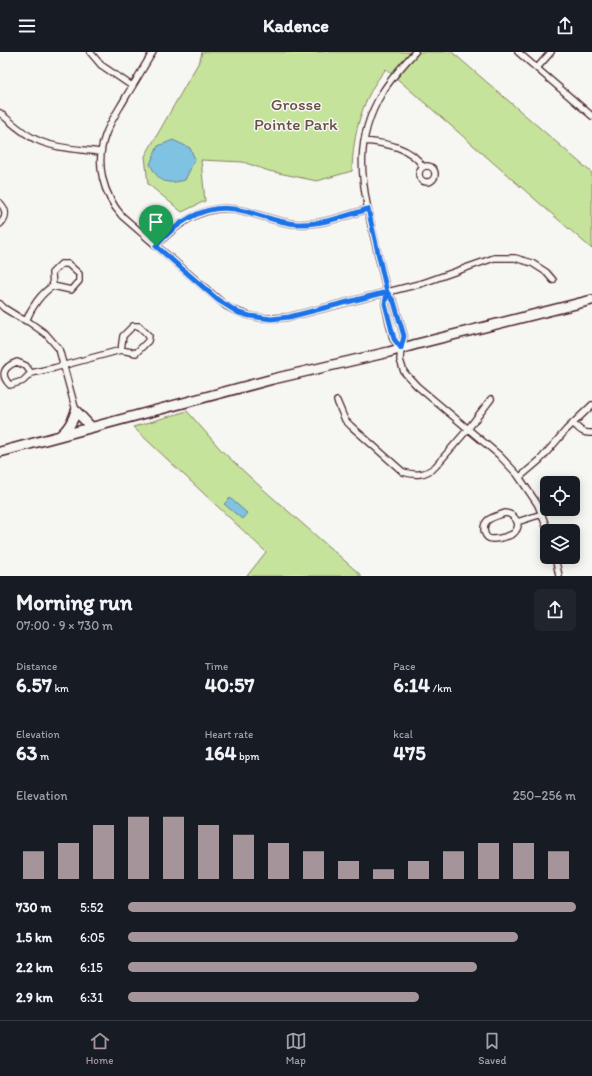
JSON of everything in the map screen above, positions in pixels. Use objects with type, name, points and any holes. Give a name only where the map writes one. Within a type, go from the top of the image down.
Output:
[{"type":"main road","points":[[0,452],[273,379],[389,352],[592,300]]},
{"type":"main road","points":[[76,411],[91,427]]},
{"type":"main road","points":[[61,435],[67,431],[73,421],[76,411]]},
{"type":"street","points":[[90,52],[105,69],[132,86]]},
{"type":"street","points":[[153,52],[114,117],[106,134],[101,152],[103,181],[110,199],[122,216],[218,300],[239,313],[271,319],[289,317],[424,283],[499,257],[515,258],[532,263],[546,272],[553,280]]},
{"type":"street","points":[[414,52],[394,75],[380,96],[373,112],[364,141],[362,166],[362,178],[368,209],[387,292],[394,302],[404,336],[400,360],[402,368],[409,378],[499,456],[520,477],[532,494],[540,510]]},
{"type":"street","points":[[518,52],[592,116]]},
{"type":"street","points":[[537,68],[551,52]]},
{"type":"street","points":[[0,113],[27,135],[44,143],[101,152]]},
{"type":"street","points":[[364,141],[402,149],[416,158],[423,167]]},
{"type":"street","points":[[0,203],[6,210],[6,216],[0,224]]},
{"type":"street","points":[[156,246],[173,228],[186,219],[202,212],[220,208],[242,210],[283,222],[296,224],[314,223],[342,217],[368,209]]},
{"type":"street","points":[[26,321],[30,311],[48,289],[53,286],[71,290],[79,281],[79,274],[68,264],[61,264],[52,273],[53,286]]},
{"type":"street","points":[[387,292],[385,304],[394,339],[401,348]]},
{"type":"street","points":[[0,304],[46,334],[59,349],[76,411]]},
{"type":"street","points":[[31,373],[26,366],[17,362],[5,366],[0,375],[1,379],[10,385],[23,381],[31,373],[121,350],[136,353],[148,341],[149,336],[139,326],[133,326],[123,336],[121,350]]},
{"type":"street","points":[[337,401],[345,420],[351,426],[403,472],[411,475],[420,475],[435,467],[468,429],[491,399]]},
{"type":"street","points":[[520,477],[540,460],[573,423],[592,405]]},
{"type":"street","points":[[573,423],[580,431],[592,433]]},
{"type":"street","points":[[505,513],[514,516],[518,522],[517,529],[512,534],[492,540],[485,533],[484,526],[488,520],[505,513]]},
{"type":"street","points":[[518,522],[540,515]]},
{"type":"street","points":[[556,564],[559,576]]},
{"type":"green space","name":"Grosse Pointe Park","points":[[202,52],[452,52],[592,173],[592,249],[386,69],[371,92],[360,117],[354,143],[352,171],[317,181],[269,171],[243,162],[201,160],[205,201],[182,212],[148,184],[145,156],[200,60]]},
{"type":"green space","points":[[187,411],[222,451],[362,576],[247,576],[266,552],[133,427]]},
{"type":"water","points":[[173,140],[190,148],[195,159],[185,180],[168,182],[163,181],[156,175],[150,164],[158,146]]},
{"type":"water","points":[[230,498],[247,513],[242,519],[224,504]]},
{"type":"route","points":[[156,246],[179,223],[202,212],[220,208],[242,210],[283,222],[296,224],[314,223],[342,217],[368,209],[387,292],[394,302],[404,336],[401,348],[394,339],[385,304],[387,292],[289,317],[266,319],[250,316],[239,313],[226,306],[156,246]]}]
